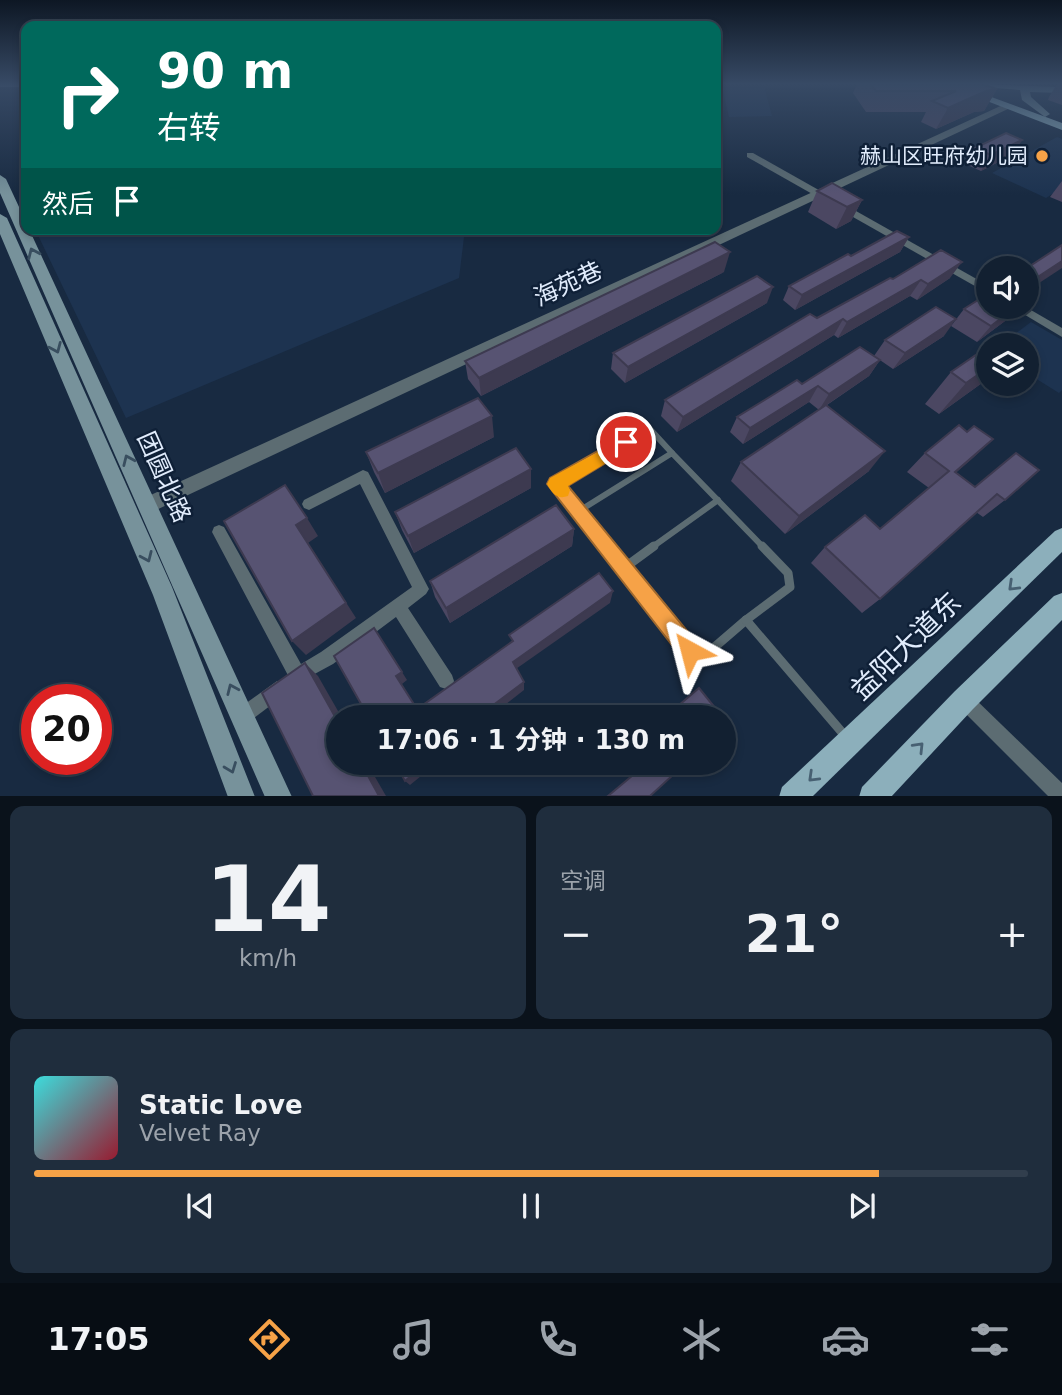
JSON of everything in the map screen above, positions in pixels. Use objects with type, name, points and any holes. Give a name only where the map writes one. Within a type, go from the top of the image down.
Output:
[{"type":"main road","name":"团圆北路","points":[[0,180],[21,226]]},
{"type":"main road","name":"团圆北路","points":[[0,218],[164,596],[242,796]]},
{"type":"main road","name":"团圆北路","points":[[25,235],[279,796]]},
{"type":"main road","name":"益阳大道东","points":[[792,796],[1062,538]]},
{"type":"main road","points":[[872,796],[964,700],[1062,604]]},
{"type":"street","name":"海苑巷","points":[[148,505],[974,121]]},
{"type":"street","points":[[750,155],[976,284]]},
{"type":"street","points":[[1038,319],[1062,333]]},
{"type":"street","points":[[244,715],[421,589],[363,476],[310,504]]},
{"type":"street","points":[[219,532],[298,675]]},
{"type":"street","points":[[398,606],[446,681]]},
{"type":"street","points":[[964,700],[1062,796]]},
{"type":"lane","points":[[649,428],[718,500],[788,573],[790,587],[703,657],[690,651],[556,484],[649,428]]},
{"type":"lane","points":[[579,511],[672,453]]},
{"type":"lane","points":[[624,568],[718,500]]},
{"type":"lane","points":[[746,620],[850,741]]},
{"type":"shaded area","name":"赫山区旺府幼儿园","points":[[1057,137],[1062,139],[1062,188],[1046,198],[992,173]]},
{"type":"shaded area","points":[[38,235],[464,235],[459,278],[126,418]]},
{"type":"shaded area","points":[[1031,322],[1062,340],[1062,390],[1059,393],[1039,380],[1039,333],[1016,333]]},
{"type":"building","points":[[1006,133],[1022,140],[991,155],[975,148]]},
{"type":"building","points":[[832,183],[862,200],[847,207],[817,191]]},
{"type":"building","points":[[897,231],[909,237],[802,295],[789,286],[848,254],[851,256]]},
{"type":"building","points":[[715,242],[730,252],[479,378],[465,361]]},
{"type":"building","points":[[1062,245],[1062,261],[1039,276],[1039,260]]},
{"type":"building","points":[[941,250],[962,262],[928,284],[921,280],[847,322],[843,319],[683,417],[665,400],[810,314],[817,318],[890,278],[893,279]]},
{"type":"building","points":[[757,276],[773,287],[628,367],[613,353]]},
{"type":"building","points":[[976,301],[976,317],[964,309]]},
{"type":"building","points":[[936,307],[956,319],[905,353],[885,340]]},
{"type":"building","points":[[980,319],[1000,319],[991,326]]},
{"type":"building","points":[[860,347],[880,360],[829,394],[818,386],[750,428],[737,417],[797,380],[802,384]]},
{"type":"building","points":[[976,355],[976,376],[966,383],[951,372]]},
{"type":"building","points":[[478,398],[492,416],[378,473],[366,452]]},
{"type":"building","points":[[826,405],[885,451],[799,516],[741,462]]},
{"type":"building","points":[[959,425],[967,432],[974,426],[993,439],[955,472],[975,487],[1016,453],[1039,470],[1005,500],[997,494],[880,599],[825,547],[865,515],[880,529],[949,471],[925,453]]},
{"type":"building","points":[[516,448],[531,469],[408,536],[395,512]]},
{"type":"building","points":[[285,485],[307,518],[296,525],[346,603],[292,641],[224,521]]},
{"type":"building","points":[[556,505],[574,529],[446,608],[430,581]]},
{"type":"building","points":[[599,573],[613,591],[513,662],[524,682],[493,705],[423,705],[513,641],[509,635]]},
{"type":"building","points":[[374,628],[402,672],[396,676],[414,705],[362,705],[334,656]]},
{"type":"building","points":[[305,663],[328,705],[326,705],[326,775],[368,775],[379,796],[313,796],[262,693]]},
{"type":"building","points":[[699,688],[713,705],[679,705]]},
{"type":"building","points":[[402,775],[412,775],[405,781]]},
{"type":"building","points":[[633,775],[673,775],[650,796],[608,796]]},
{"type":"slow traffic","points":[[561,490],[556,484],[600,458]]},
{"type":"place","name":"赫山区旺府幼儿园","points":[[1042,156]]},
{"type":"route","points":[[626,442],[556,484],[690,651]]}]
